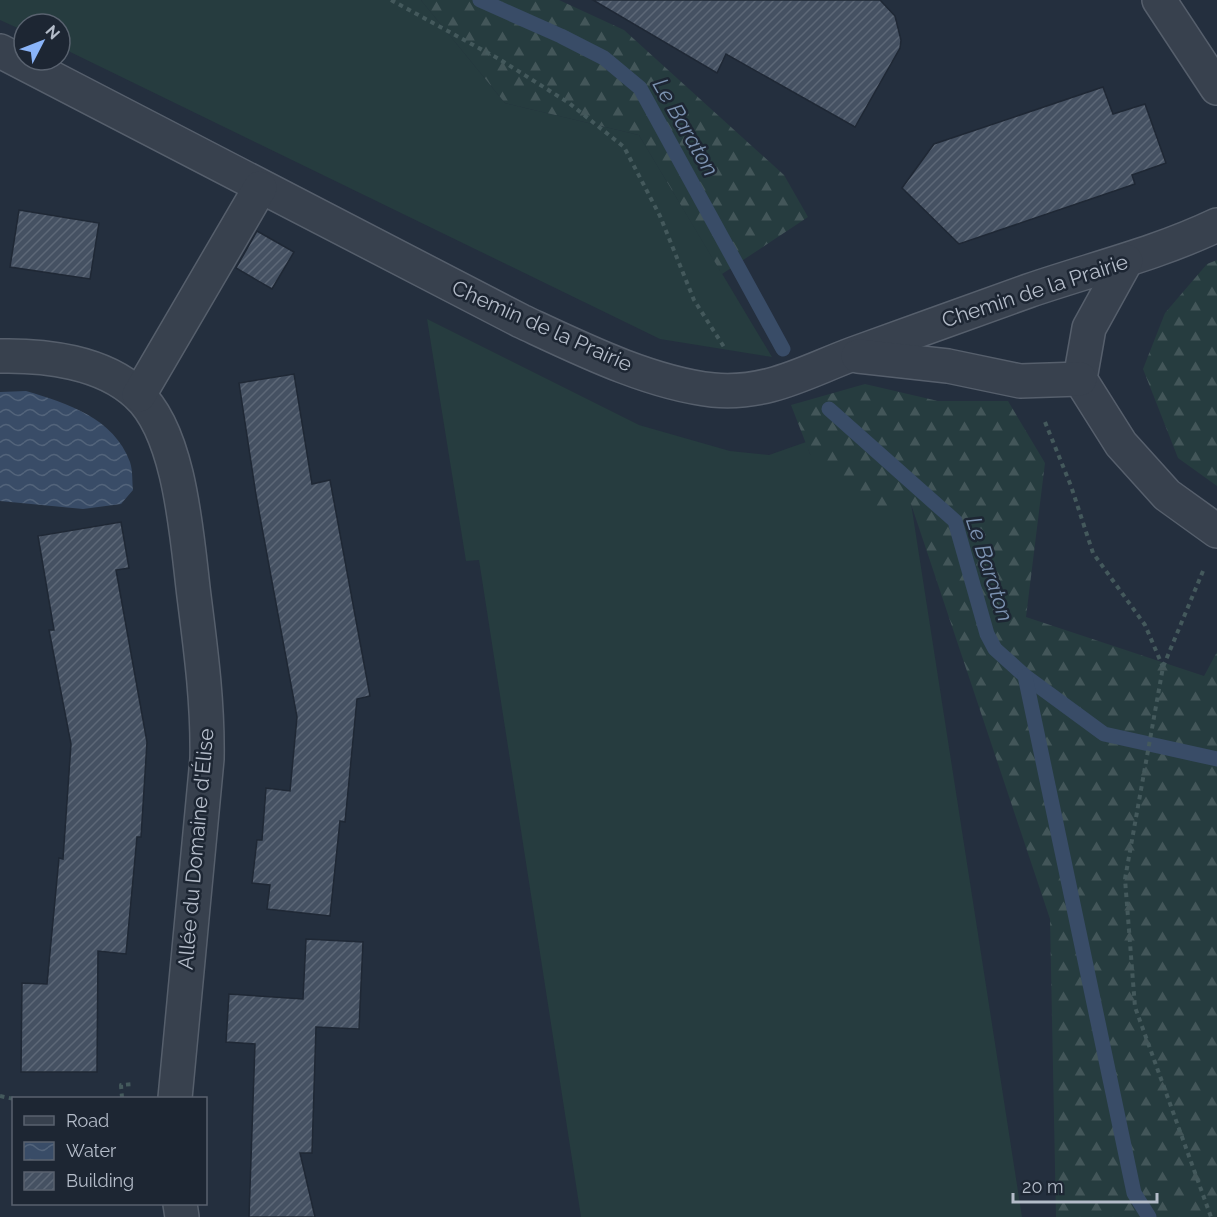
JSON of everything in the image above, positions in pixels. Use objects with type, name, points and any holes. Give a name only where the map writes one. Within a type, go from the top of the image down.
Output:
[{"type":"street","points":[[1159,0],[1215,79]]},
{"type":"street","name":"Chemin de la Prairie","points":[[0,51],[510,316],[583,350],[687,385],[715,390],[748,389],[798,378],[850,355],[1031,290],[1126,261],[1185,240],[1217,225]]},
{"type":"street","points":[[139,395],[260,188]]},
{"type":"street","points":[[1126,261],[1089,328],[1080,379],[1121,444],[1167,495],[1217,531]]},
{"type":"street","name":"Allée du Domaine d'Élise","points":[[0,356],[30,355],[85,367],[117,380],[139,395],[161,428],[183,500],[208,710],[207,759],[175,1097]]},
{"type":"street","points":[[850,355],[948,366],[1020,381],[1080,379]]},
{"type":"path","points":[[391,0],[499,59],[559,96],[624,147],[660,216],[694,300],[748,389]]},
{"type":"path","points":[[1038,380],[1045,423],[1071,486],[1092,553],[1145,625],[1163,667]]},
{"type":"path","points":[[1204,569],[1163,667],[1125,879],[1135,1007],[1211,1217]]},
{"type":"green space","points":[[0,0],[421,0],[505,103],[639,135],[772,357],[660,339],[72,53],[72,12],[12,12],[12,26],[0,20]]},
{"type":"green space","points":[[421,0],[559,0],[624,30],[784,175],[808,217],[722,274],[639,135],[505,103]]},
{"type":"green space","points":[[1217,260],[1217,486],[1178,458],[1143,369],[1165,313],[1207,264]]},
{"type":"green space","points":[[427,319],[639,425],[730,451],[769,455],[806,442],[810,454],[911,503],[1022,1217],[581,1217],[479,560],[466,561]]},
{"type":"green space","points":[[865,384],[938,401],[1008,401],[1045,463],[1026,617],[1204,676],[1217,652],[1217,1217],[1056,1217],[1050,919],[911,504],[876,508],[810,454],[791,405]]},
{"type":"water","points":[[26,391],[73,407],[101,423],[113,434],[123,447],[132,469],[133,490],[121,504],[83,509],[0,501],[0,392]]},
{"type":"building","points":[[593,0],[880,0],[895,16],[901,40],[900,48],[855,127],[726,54],[717,73]]},
{"type":"building","points":[[1103,87],[1113,114],[1145,104],[1166,163],[1132,175],[1135,184],[959,244],[902,188],[934,144]]},
{"type":"building","points":[[19,210],[99,223],[90,279],[10,267]]},
{"type":"building","points":[[257,231],[294,252],[272,289],[236,268]]},
{"type":"building","points":[[294,374],[312,484],[330,480],[370,696],[357,699],[345,822],[340,821],[330,916],[267,909],[270,885],[252,883],[257,840],[262,840],[266,788],[290,791],[297,717],[256,495],[239,383]]},
{"type":"building","points":[[121,522],[129,568],[116,570],[147,742],[141,837],[137,837],[126,954],[98,951],[97,1072],[21,1072],[22,983],[47,984],[59,858],[63,859],[71,744],[49,630],[54,630],[38,536]]},
{"type":"building","points":[[306,939],[363,942],[359,1029],[316,1027],[312,1153],[300,1153],[315,1217],[249,1217],[255,1044],[226,1042],[229,994],[303,999]]},
{"type":"waterway","name":"Le Baraton","points":[[480,0],[604,58],[640,88],[783,349]]},
{"type":"waterway","name":"Le Baraton","points":[[829,409],[955,521],[987,634],[995,649],[1025,676],[1104,734],[1217,759]]},
{"type":"waterway","points":[[1025,676],[1134,1193],[1149,1217]]}]
